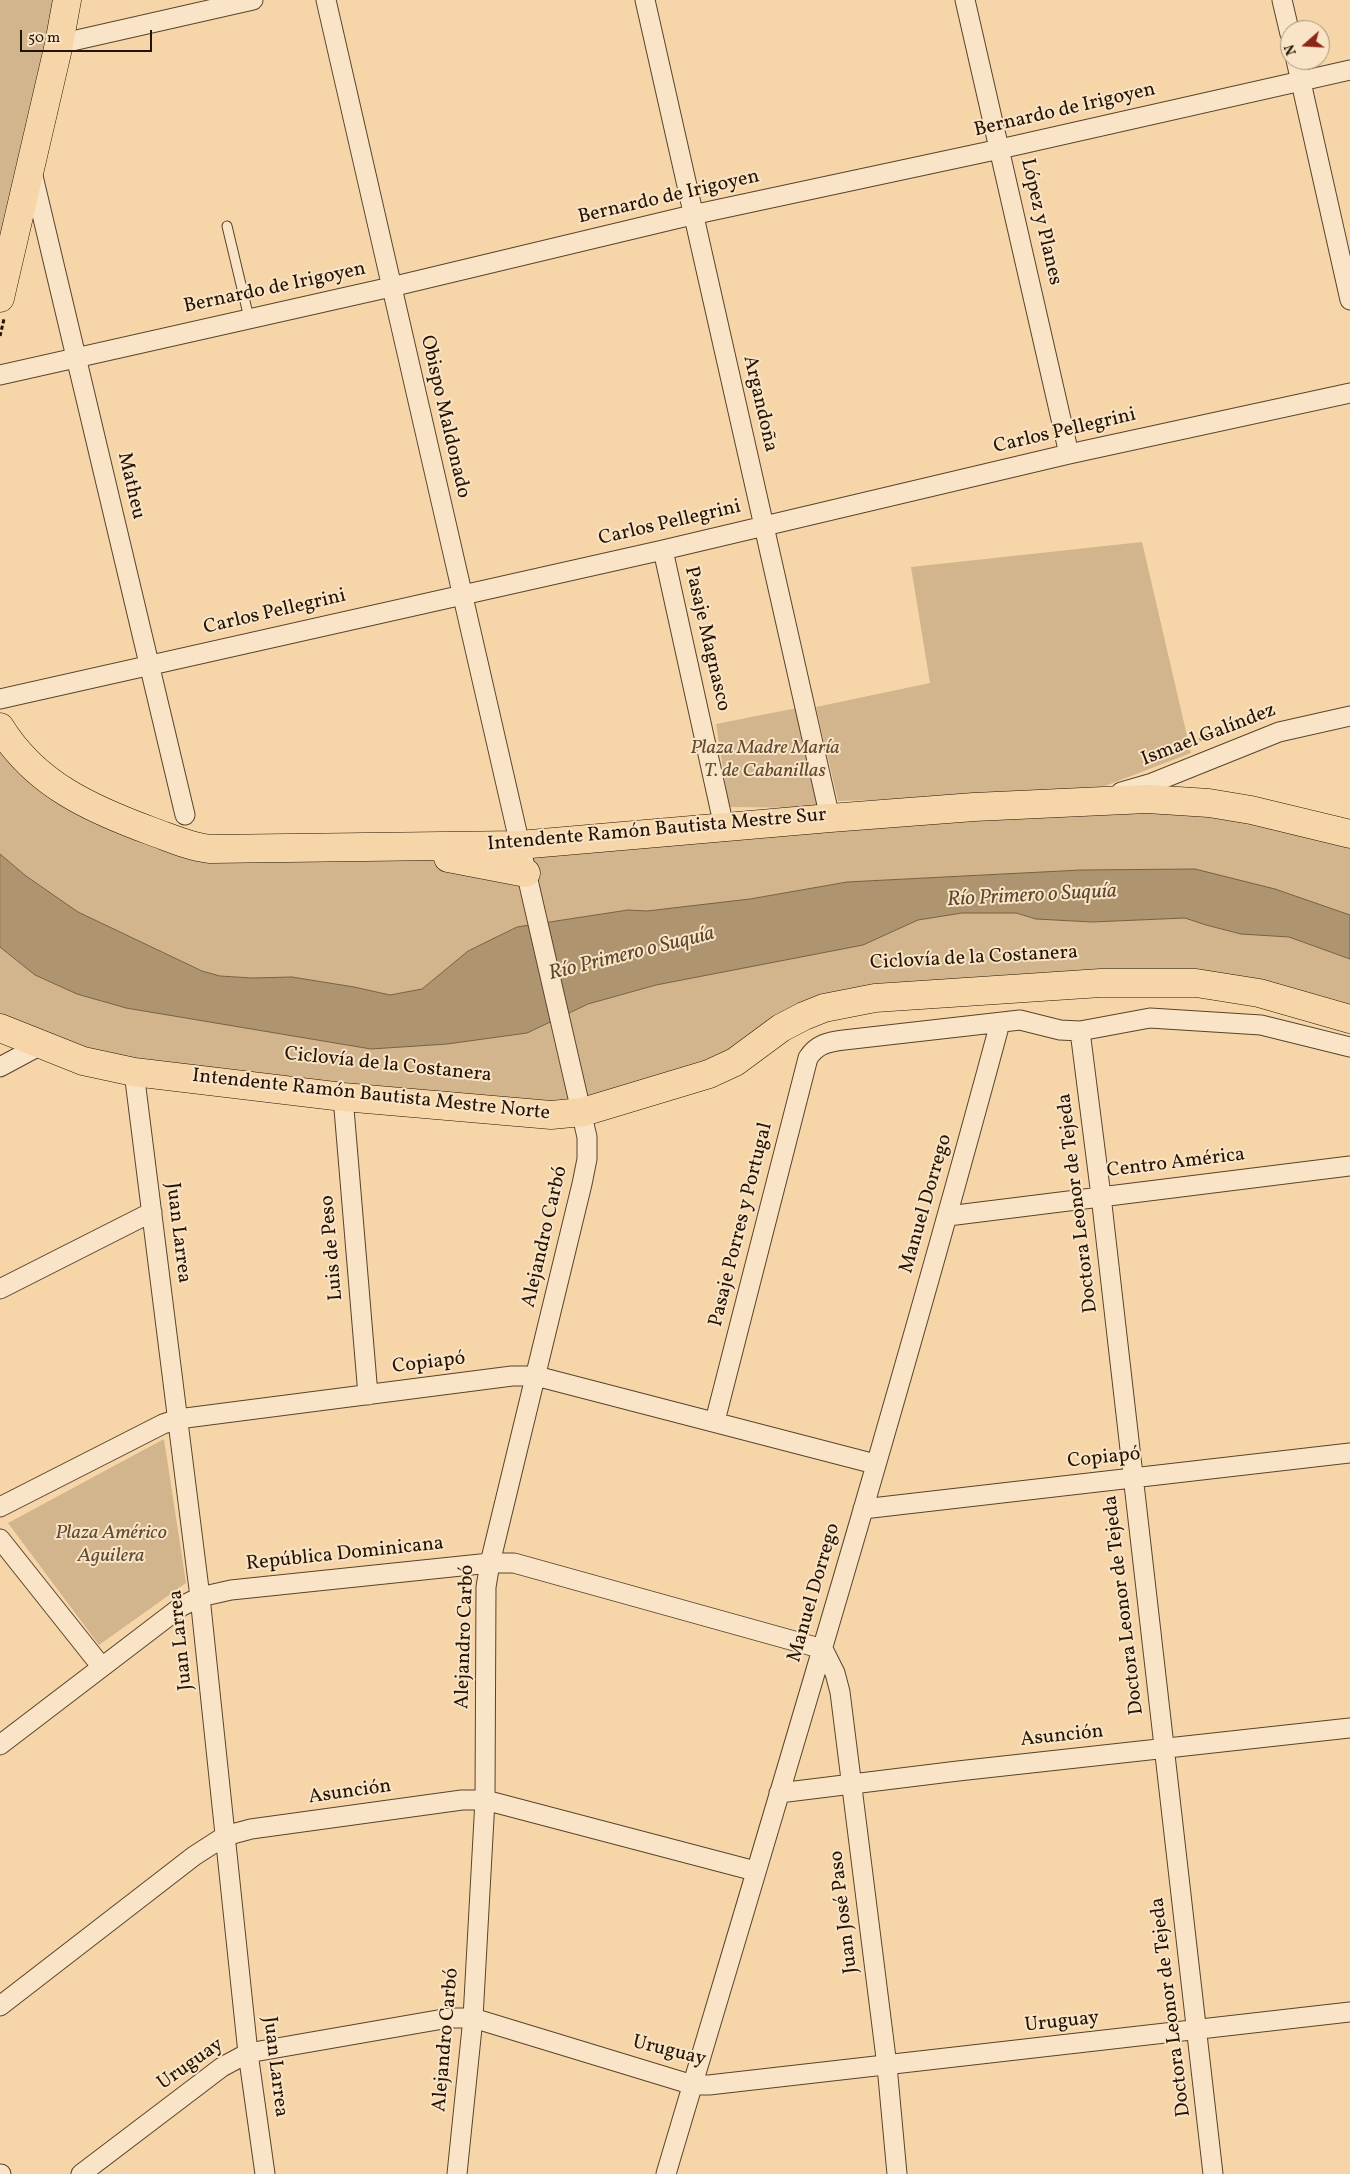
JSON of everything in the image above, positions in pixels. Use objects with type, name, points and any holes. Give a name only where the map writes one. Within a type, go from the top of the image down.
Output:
[{"type":"main road","points":[[0,298],[59,44],[66,0]]},
{"type":"main road","name":"Intendente Ramón Bautista Mestre Sur","points":[[0,727],[25,760],[59,789],[105,813],[193,846],[220,849],[519,845],[830,818],[1086,801],[1148,799],[1209,803],[1286,817],[1350,834]]},
{"type":"main road","points":[[398,848],[528,884]]},
{"type":"main road","name":"Intendente Ramón Bautista Mestre Norte","points":[[0,1028],[84,1061],[134,1072],[343,1097],[552,1115],[583,1112],[709,1074],[735,1062],[781,1028],[804,1016],[824,1008],[875,998],[1101,983],[1196,983],[1259,993],[1350,1019]]},
{"type":"street","points":[[59,44],[253,0]]},
{"type":"street","name":"Obispo Maldonado","points":[[326,0],[528,884]]},
{"type":"street","name":"Argandoña","points":[[645,0],[692,215],[830,818]]},
{"type":"street","name":"López y Planes","points":[[965,0],[1069,454]]},
{"type":"street","points":[[1282,0],[1287,20]]},
{"type":"street","points":[[1298,70],[1350,300]]},
{"type":"street","name":"Bernardo de Irigoyen","points":[[0,375],[76,356],[391,287],[692,215],[1000,149],[1350,70]]},
{"type":"street","name":"Matheu","points":[[31,167],[150,664],[184,815]]},
{"type":"street","name":"Carlos Pellegrini","points":[[0,699],[663,550],[1069,454],[1350,393]]},
{"type":"street","name":"Pasaje Magnasco","points":[[663,550],[724,827]]},
{"type":"street","name":"Ismael Galíndez","points":[[1086,801],[1144,786],[1279,732],[1350,716]]},
{"type":"street","name":"Alejandro Carbó","points":[[458,2174],[473,2018],[485,1800],[486,1587],[490,1563],[587,1159],[587,1137],[583,1112],[528,884]]},
{"type":"street","points":[[1000,1023],[1020,1020],[1060,1030],[1080,1031],[1150,1018],[1179,1019],[1262,1025],[1350,1047]]},
{"type":"street","name":"Pasaje Porres y Portugal","points":[[715,1421],[808,1058],[813,1050],[829,1042],[1000,1023]]},
{"type":"street","name":"Manuel Dorrego","points":[[666,2174],[755,1871],[823,1649],[948,1216],[1000,1023]]},
{"type":"street","name":"Doctora Leonor de Tejeda","points":[[1080,1031],[1101,1196],[1214,2174]]},
{"type":"street","points":[[0,1068],[41,1045]]},
{"type":"street","name":"Juan Larrea","points":[[134,1072],[200,1597],[248,2053],[265,2174]]},
{"type":"street","name":"Luis de Peso","points":[[343,1097],[368,1395]]},
{"type":"street","name":"Centro América","points":[[948,1216],[1350,1166]]},
{"type":"street","points":[[0,1289],[152,1212]]},
{"type":"street","name":"Copiapó","points":[[0,1507],[163,1424],[178,1420],[512,1376],[536,1376],[875,1464]]},
{"type":"street","name":"Copiapó","points":[[863,1509],[1350,1453]]},
{"type":"street","points":[[0,1540],[101,1666]]},
{"type":"street","name":"República Dominicana","points":[[0,1745],[182,1606],[200,1597],[231,1590],[490,1563],[514,1563],[823,1649]]},
{"type":"street","name":"Juan José Paso","points":[[823,1649],[835,1673],[840,1692],[898,2174]]},
{"type":"street","name":"Asunción","points":[[779,1793],[1350,1728]]},
{"type":"street","name":"Asunción","points":[[0,2006],[194,1856],[225,1836],[251,1829],[462,1800],[485,1800],[755,1871]]},
{"type":"street","name":"Uruguay","points":[[81,2174],[222,2067],[248,2053],[449,2018],[473,2018],[693,2085],[709,2085],[1350,2012]]},
{"type":"lane","points":[[227,226],[249,318]]},
{"type":"green space","points":[[0,0],[67,0],[0,298]]},
{"type":"green space","points":[[1142,542],[1191,753],[1084,794],[838,801],[816,707],[930,683],[911,567]]},
{"type":"green space","name":"Plaza Madre María T. de Cabanillas","points":[[797,708],[818,808],[729,807],[716,724]]},
{"type":"green space","points":[[0,727],[25,760],[202,848],[1086,801],[1350,834],[1350,915],[1275,889],[1153,869],[1081,870],[847,882],[750,899],[647,911],[627,910],[517,927],[468,951],[422,989],[390,995],[292,977],[252,978],[220,976],[202,971],[78,912],[26,876],[0,854]]},
{"type":"green space","points":[[962,913],[1016,913],[1036,919],[1092,922],[1185,918],[1241,934],[1289,937],[1350,959],[1350,1019],[1259,993],[875,998],[735,1062],[583,1112],[134,1072],[0,1028],[0,947],[35,975],[77,994],[126,1008],[371,1049],[447,1044],[527,1033],[588,1004],[656,985],[863,945],[918,920]]},
{"type":"green space","name":"Plaza Américo Aguilera","points":[[164,1439],[186,1583],[99,1645],[8,1523]]},
{"type":"water","name":"Río Primero o Suquía","points":[[0,854],[26,876],[78,912],[202,971],[220,976],[252,978],[292,977],[390,995],[422,989],[468,951],[517,927],[628,910],[647,911],[750,899],[847,882],[1081,870],[1195,869],[1275,889],[1350,915],[1350,959],[1289,937],[1241,934],[1185,918],[1092,922],[1036,919],[1016,913],[962,913],[918,920],[863,945],[656,985],[588,1004],[527,1033],[447,1044],[371,1049],[126,1008],[77,994],[35,975],[0,947]]}]
